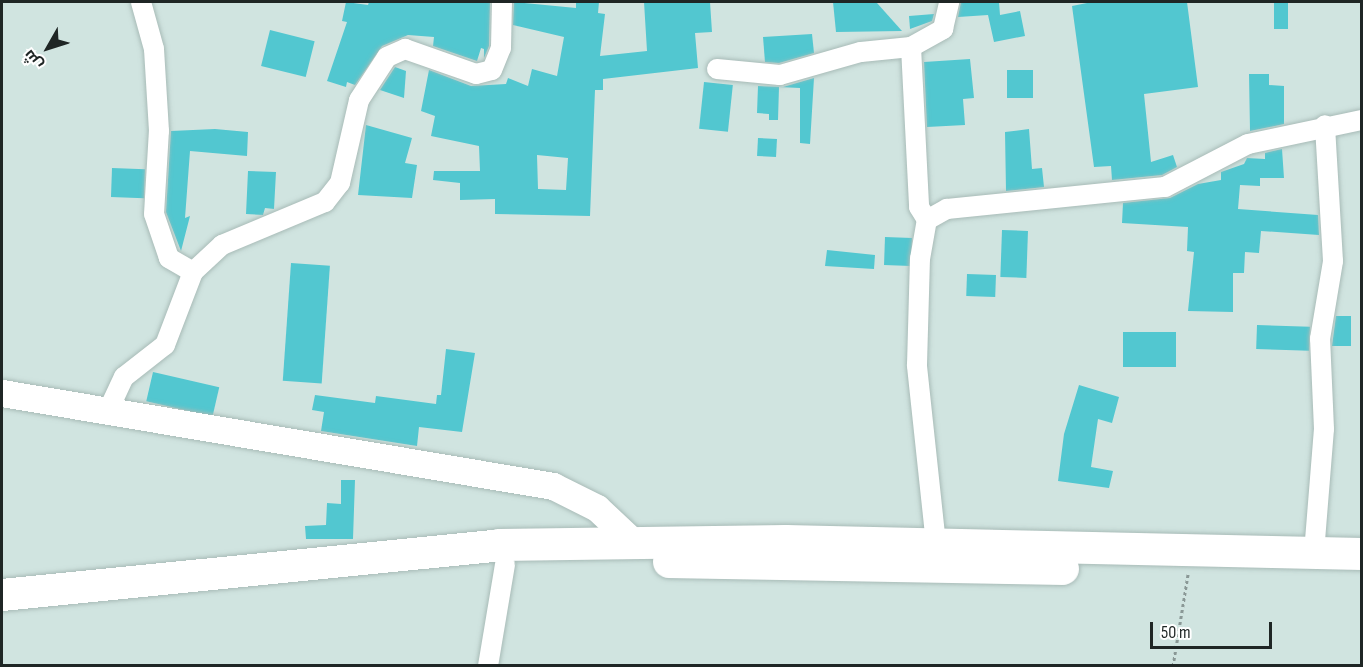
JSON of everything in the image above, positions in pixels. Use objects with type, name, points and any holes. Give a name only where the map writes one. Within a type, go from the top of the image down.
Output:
[{"type":"main road","points":[[2,609],[632,551],[936,544],[1188,572],[1362,576]]},
{"type":"main road","points":[[2,595],[457,548],[1084,559],[1314,553],[1362,554]]},
{"type":"street","points":[[141,2],[154,48],[159,131],[154,214],[170,258],[193,272]]},
{"type":"street","points":[[108,411],[124,377],[165,345],[193,272],[222,245],[325,202],[340,183],[359,100],[387,57],[405,49],[476,74],[492,70],[501,48],[502,2]]},
{"type":"street","points":[[717,69],[780,75],[861,52],[911,47],[943,29],[949,2]]},
{"type":"street","points":[[911,47],[919,207],[927,220],[920,259],[917,365],[936,544]]},
{"type":"street","points":[[927,220],[947,209],[1165,187],[1248,144],[1325,125],[1362,120]]},
{"type":"street","points":[[1314,553],[1324,429],[1320,339],[1333,261],[1325,125]]},
{"type":"street","points":[[2,393],[553,486],[597,508],[632,551]]},
{"type":"street","points":[[488,666],[505,564]]},
{"type":"path","points":[[1173,666],[1188,572]]},
{"type":"building","points":[[346,2],[368,5],[369,2],[490,2],[489,46],[484,58],[484,49],[481,48],[477,61],[433,46],[434,37],[408,35],[382,46],[355,85],[347,82],[346,87],[327,81],[347,22],[342,21]]},
{"type":"building","points":[[514,2],[576,8],[576,2],[599,2],[598,13],[605,14],[600,56],[647,51],[644,2],[710,2],[712,32],[695,33],[698,68],[603,79],[603,90],[595,90],[590,216],[495,214],[495,199],[460,200],[460,183],[433,180],[434,171],[480,171],[479,146],[431,136],[435,116],[421,111],[429,70],[471,86],[506,84],[508,78],[528,86],[532,69],[557,76],[564,37],[513,25]],"holes":[[[537,155],[568,158],[566,190],[538,189]]]},
{"type":"building","points":[[833,2],[877,3],[902,31],[836,32]]},
{"type":"building","points":[[961,2],[999,2],[1000,15],[1020,11],[1025,36],[994,42],[988,15],[958,17]]},
{"type":"building","points":[[1092,2],[1187,2],[1198,87],[1144,94],[1151,162],[1173,155],[1177,167],[1162,175],[1112,180],[1111,166],[1094,167],[1072,6]]},
{"type":"building","points":[[1274,2],[1288,2],[1288,29],[1274,29]]},
{"type":"building","points":[[934,14],[932,21],[910,29],[909,16]]},
{"type":"building","points":[[270,30],[315,41],[306,77],[261,66]]},
{"type":"building","points":[[812,34],[814,53],[779,63],[765,62],[763,37]]},
{"type":"building","points":[[970,59],[974,98],[963,99],[965,125],[927,127],[924,62]]},
{"type":"building","points":[[395,67],[406,71],[404,98],[380,90]]},
{"type":"building","points":[[1007,70],[1033,70],[1033,98],[1007,98]]},
{"type":"building","points":[[1249,74],[1269,74],[1269,85],[1284,86],[1284,124],[1250,131]]},
{"type":"building","points":[[814,78],[810,144],[800,143],[800,88],[779,87],[778,120],[769,120],[769,114],[757,113],[758,86],[783,87]]},
{"type":"building","points":[[704,82],[733,85],[728,132],[699,129]]},
{"type":"building","points":[[366,125],[412,138],[405,163],[417,165],[412,198],[358,195]]},
{"type":"building","points":[[215,129],[248,132],[247,156],[190,151],[185,218],[190,216],[181,251],[166,212],[171,131]]},
{"type":"building","points":[[1029,129],[1032,169],[1042,168],[1044,187],[1006,191],[1005,132]]},
{"type":"building","points":[[758,138],[777,139],[776,157],[757,156]]},
{"type":"building","points":[[1282,149],[1284,178],[1260,178],[1260,186],[1240,185],[1238,209],[1318,215],[1319,235],[1261,231],[1259,253],[1245,252],[1244,273],[1233,273],[1233,312],[1188,311],[1194,252],[1187,251],[1188,227],[1122,223],[1123,203],[1170,198],[1198,184],[1221,180],[1221,172],[1244,164],[1247,158],[1265,159],[1265,153]]},
{"type":"building","points":[[112,168],[145,169],[144,198],[111,197]]},
{"type":"building","points":[[248,171],[276,172],[274,209],[265,208],[263,215],[246,214]]},
{"type":"building","points":[[1002,230],[1028,231],[1026,278],[1000,277]]},
{"type":"building","points":[[885,237],[912,238],[911,266],[884,265]]},
{"type":"building","points":[[827,250],[875,255],[874,269],[825,266]]},
{"type":"building","points":[[291,263],[330,266],[322,383],[283,381]]},
{"type":"building","points":[[967,274],[996,275],[995,297],[966,296]]},
{"type":"building","points":[[1336,316],[1351,316],[1351,346],[1332,346]]},
{"type":"building","points":[[1257,325],[1310,327],[1309,351],[1256,349]]},
{"type":"building","points":[[1123,332],[1176,332],[1176,367],[1123,367]]},
{"type":"building","points":[[446,349],[475,353],[462,432],[419,427],[417,446],[321,431],[324,412],[312,410],[315,395],[375,403],[376,396],[436,404],[437,395],[441,395]]},
{"type":"building","points":[[153,372],[219,387],[213,417],[146,401]]},
{"type":"building","points":[[1079,385],[1119,397],[1112,423],[1098,419],[1091,467],[1113,471],[1109,488],[1058,481],[1064,434]]},
{"type":"building","points":[[341,480],[355,480],[353,539],[306,539],[305,526],[326,525],[327,503],[341,504]]}]
